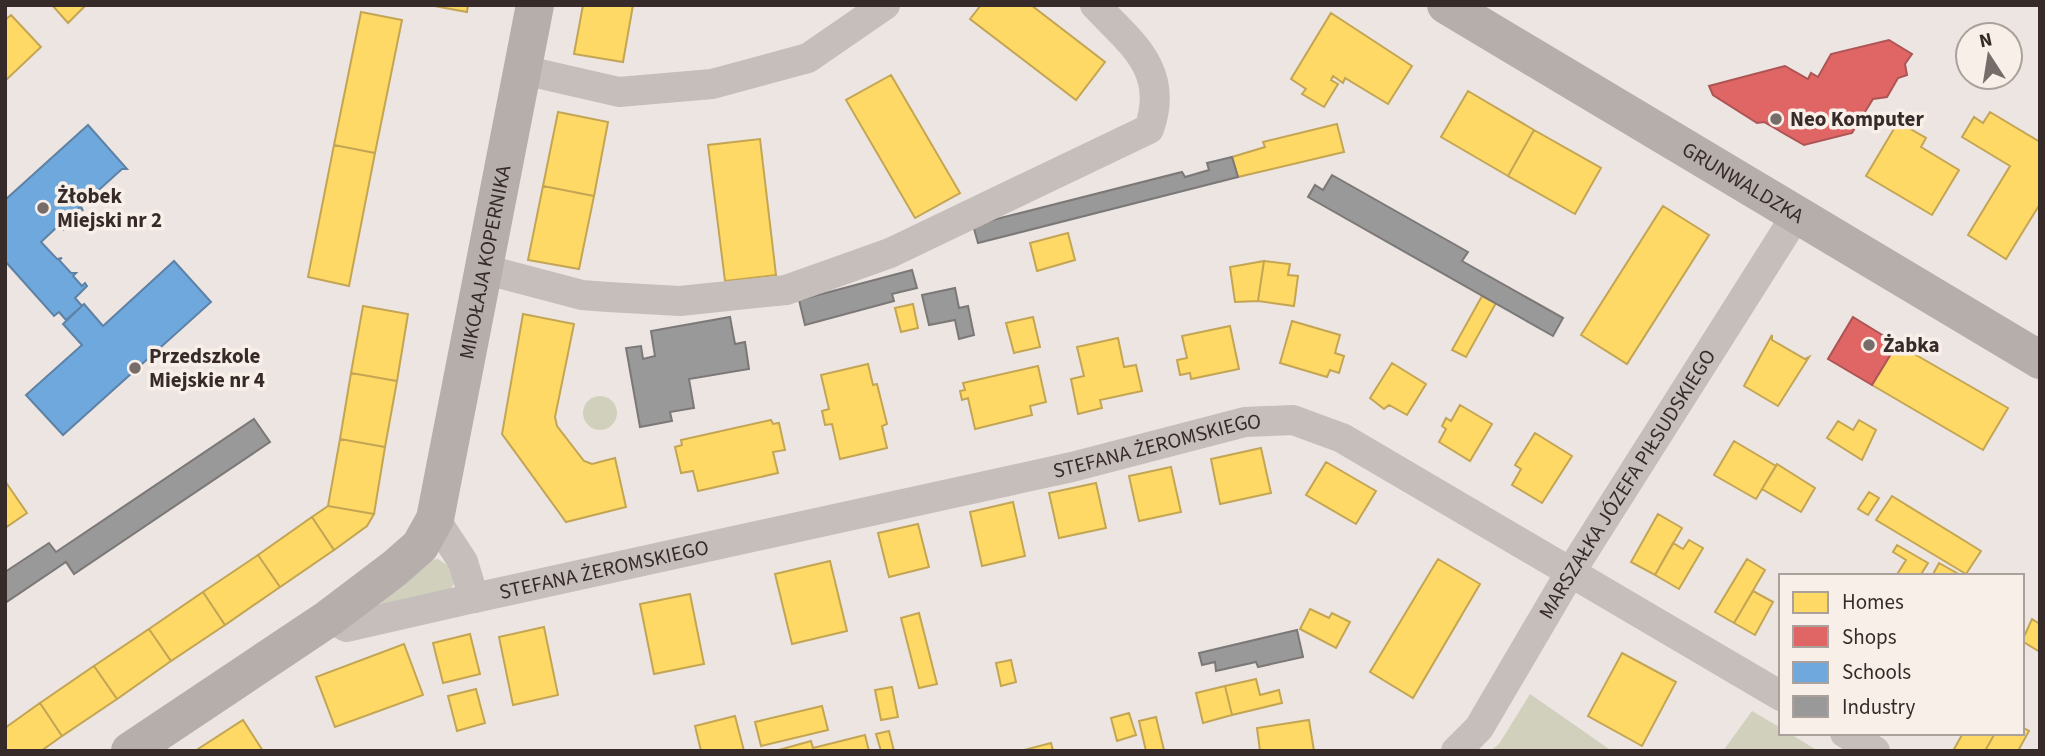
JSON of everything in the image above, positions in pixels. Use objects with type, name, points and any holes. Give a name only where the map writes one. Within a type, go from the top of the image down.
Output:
[{"type":"street","name":"MIKOŁAJA KOPERNIKA","points":[[130,751],[328,618],[420,545],[435,519],[535,5]]},
{"type":"street","points":[[523,70],[619,92],[712,84],[808,58],[885,5]]},
{"type":"street","points":[[483,269],[582,295],[680,300],[786,290],[890,253],[1149,129],[1155,110],[1147,61],[1094,5]]},
{"type":"street","name":"GRUNWALDZKA","points":[[1446,5],[2040,360]]},
{"type":"street","name":"MARSZAŁKA JÓZEFA PIŁSUDSKIEGO","points":[[1456,751],[1479,728],[1570,573],[1797,214]]},
{"type":"street","name":"STEFANA ŻEROMSKIEGO","points":[[474,598],[1072,467],[1245,422],[1293,420],[1342,438],[1779,695]]},
{"type":"street","points":[[328,618],[347,627],[474,598],[463,562],[435,519]]},
{"type":"street","points":[[1848,735],[1875,751]]},
{"type":"green space","points":[[600,396],[612,401],[617,413],[612,425],[600,430],[588,425],[583,413],[588,401]]},
{"type":"green space","points":[[438,559],[453,569],[455,583],[447,592],[376,608],[374,598],[432,560]]},
{"type":"green space","points":[[1530,694],[1612,751],[1490,751],[1499,744]]},
{"type":"green space","points":[[1752,711],[1779,727],[1779,735],[1792,735],[1818,751],[1723,751]]},
{"type":"building: Homes","points":[[52,5],[86,5],[68,23]]},
{"type":"building: Homes","points":[[429,5],[468,5],[467,12]]},
{"type":"building: Homes","points":[[583,5],[633,5],[623,62],[574,54]]},
{"type":"building: Homes","points":[[981,5],[1031,5],[1105,62],[1076,100],[970,19]]},
{"type":"building: Homes","points":[[361,12],[402,20],[375,153],[334,145]]},
{"type":"building: Homes","points":[[1331,13],[1412,66],[1388,104],[1345,78],[1343,83],[1333,76],[1331,80],[1338,84],[1324,107],[1302,94],[1306,89],[1291,79]]},
{"type":"building: Homes","points":[[11,15],[41,47],[5,81],[5,20]]},
{"type":"building: Homes","points":[[891,75],[960,193],[915,218],[846,100]]},
{"type":"building: Homes","points":[[1468,91],[1534,130],[1508,176],[1441,137]]},
{"type":"building: Homes","points":[[558,112],[608,122],[594,196],[543,186]]},
{"type":"building: Homes","points":[[1990,112],[2040,142],[2040,204],[2006,259],[1968,235],[2010,166],[1962,137],[1974,117],[1983,123]]},
{"type":"building: Homes","points":[[1898,122],[1926,138],[1921,147],[1959,170],[1932,215],[1866,176]]},
{"type":"building: Homes","points":[[1337,124],[1344,152],[1238,177],[1232,157],[1265,147],[1263,142]]},
{"type":"building: Homes","points":[[1534,130],[1601,168],[1575,214],[1508,176]]},
{"type":"building: Homes","points":[[760,139],[776,275],[725,281],[708,145]]},
{"type":"building: Homes","points":[[334,145],[375,153],[349,286],[308,277]]},
{"type":"building: Homes","points":[[543,186],[594,196],[579,269],[528,260]]},
{"type":"building: Homes","points":[[1663,206],[1709,235],[1627,364],[1581,335]]},
{"type":"building: Homes","points":[[1068,233],[1075,260],[1037,271],[1030,243]]},
{"type":"building: Homes","points":[[1264,261],[1258,301],[1235,302],[1230,267]]},
{"type":"building: Homes","points":[[1264,261],[1290,264],[1288,275],[1298,276],[1294,306],[1258,301]]},
{"type":"building: Homes","points":[[1482,296],[1496,303],[1466,357],[1452,350]]},
{"type":"building: Homes","points":[[913,304],[918,328],[901,332],[895,308]]},
{"type":"building: Homes","points":[[363,306],[408,314],[397,381],[351,373]]},
{"type":"building: Homes","points":[[523,314],[574,324],[555,417],[557,426],[584,461],[592,464],[615,458],[626,507],[566,522],[502,434]]},
{"type":"building: Homes","points":[[1033,317],[1040,347],[1014,353],[1006,323]]},
{"type":"building: Homes","points":[[1292,321],[1340,335],[1335,353],[1344,356],[1339,373],[1330,370],[1327,377],[1280,363]]},
{"type":"building: Homes","points":[[1230,326],[1239,369],[1191,379],[1190,373],[1180,375],[1177,360],[1187,358],[1182,336]]},
{"type":"building: Homes","points":[[1772,335],[1772,340],[1805,359],[1809,357],[1778,406],[1744,386]]},
{"type":"building: Homes","points":[[1118,338],[1124,367],[1136,365],[1142,391],[1100,400],[1102,408],[1078,414],[1071,379],[1084,376],[1077,347]]},
{"type":"building: Homes","points":[[1897,344],[2008,408],[1983,450],[1872,385]]},
{"type":"building: Homes","points":[[1392,363],[1426,384],[1407,415],[1389,405],[1384,409],[1370,398]]},
{"type":"building: Homes","points":[[868,364],[873,385],[877,384],[887,424],[882,426],[887,448],[840,459],[832,424],[825,425],[822,411],[829,409],[821,375]]},
{"type":"building: Homes","points":[[1038,366],[1046,402],[1030,406],[1032,415],[975,429],[968,398],[962,400],[960,391],[965,390],[963,383]]},
{"type":"building: Homes","points":[[351,373],[397,381],[385,447],[340,439]]},
{"type":"building: Homes","points":[[1460,405],[1492,424],[1470,461],[1439,442],[1446,429],[1442,426],[1446,418],[1451,421]]},
{"type":"building: Homes","points":[[771,420],[773,424],[779,423],[785,450],[773,452],[778,473],[698,491],[693,471],[681,473],[675,447],[682,445],[681,440]]},
{"type":"building: Homes","points":[[1859,420],[1876,430],[1862,460],[1827,438],[1838,421],[1853,430]]},
{"type":"building: Homes","points":[[1535,433],[1572,456],[1542,503],[1512,485],[1521,469],[1515,465]]},
{"type":"building: Homes","points":[[340,439],[385,447],[374,514],[328,506]]},
{"type":"building: Homes","points":[[1734,441],[1776,466],[1756,499],[1714,475]]},
{"type":"building: Homes","points":[[1261,448],[1271,493],[1220,504],[1211,459]]},
{"type":"building: Homes","points":[[1326,462],[1376,491],[1356,524],[1306,495]]},
{"type":"building: Homes","points":[[1777,464],[1815,488],[1801,512],[1762,489]]},
{"type":"building: Homes","points":[[1171,467],[1181,512],[1139,521],[1129,476]]},
{"type":"building: Homes","points":[[5,481],[27,513],[5,528]]},
{"type":"building: Homes","points":[[1096,483],[1106,528],[1059,538],[1049,493]]},
{"type":"building: Homes","points":[[1869,492],[1879,498],[1868,515],[1858,509]]},
{"type":"building: Homes","points":[[1892,496],[1981,551],[1966,574],[1876,520]]},
{"type":"building: Homes","points":[[1013,502],[1025,556],[982,566],[970,512]]},
{"type":"building: Homes","points":[[328,506],[374,514],[367,526],[334,550],[312,517]]},
{"type":"building: Homes","points":[[1658,514],[1682,528],[1655,575],[1631,562]]},
{"type":"building: Homes","points":[[312,517],[334,550],[280,587],[258,555]]},
{"type":"building: Homes","points":[[918,524],[929,567],[889,577],[878,533]]},
{"type":"building: Homes","points":[[1689,540],[1703,548],[1679,589],[1655,575],[1673,543],[1683,549]]},
{"type":"building: Homes","points":[[1897,545],[1928,563],[1921,574],[1897,574],[1906,560],[1893,552]]},
{"type":"building: Homes","points":[[258,555],[280,587],[225,625],[203,592]]},
{"type":"building: Homes","points":[[1438,559],[1480,584],[1413,698],[1370,672]]},
{"type":"building: Homes","points":[[1747,559],[1765,570],[1734,623],[1715,612]]},
{"type":"building: Homes","points":[[830,561],[847,631],[792,644],[775,574]]},
{"type":"building: Homes","points":[[1939,563],[1958,574],[1933,574]]},
{"type":"building: Homes","points":[[1753,591],[1773,602],[1755,635],[1734,623]]},
{"type":"building: Homes","points":[[203,592],[225,625],[171,661],[149,629]]},
{"type":"building: Homes","points":[[690,594],[704,664],[654,674],[640,604]]},
{"type":"building: Homes","points":[[1310,609],[1329,618],[1332,613],[1350,622],[1336,648],[1300,629]]},
{"type":"building: Homes","points":[[919,613],[937,684],[919,688],[901,618]]},
{"type":"building: Homes","points":[[2032,619],[2040,624],[2040,652],[2024,642]]},
{"type":"building: Homes","points":[[544,627],[558,695],[513,705],[499,637]]},
{"type":"building: Homes","points":[[149,629],[171,661],[117,699],[94,666]]},
{"type":"building: Homes","points":[[470,634],[480,674],[443,683],[433,643]]},
{"type":"building: Homes","points":[[404,644],[423,695],[335,727],[316,677]]},
{"type":"building: Homes","points":[[1622,653],[1676,682],[1642,746],[1588,716]]},
{"type":"building: Homes","points":[[1011,660],[1016,682],[1001,686],[996,663]]},
{"type":"building: Homes","points":[[94,666],[117,699],[62,736],[40,703]]},
{"type":"building: Homes","points":[[1256,679],[1260,695],[1279,690],[1282,703],[1232,715],[1225,686]]},
{"type":"building: Homes","points":[[1225,686],[1232,715],[1203,723],[1196,693]]},
{"type":"building: Homes","points":[[892,687],[898,717],[881,720],[875,690]]},
{"type":"building: Homes","points":[[476,689],[485,723],[457,731],[448,696]]},
{"type":"building: Homes","points":[[40,703],[62,736],[41,751],[5,751],[5,728]]},
{"type":"building: Homes","points":[[822,706],[828,730],[761,746],[755,722]]},
{"type":"building: Homes","points":[[1129,713],[1136,735],[1117,741],[1111,718]]},
{"type":"building: Homes","points":[[735,716],[744,751],[701,751],[695,726]]},
{"type":"building: Homes","points":[[1156,717],[1164,750],[1146,751],[1139,721]]},
{"type":"building: Homes","points":[[243,720],[263,751],[195,751]]},
{"type":"building: Homes","points":[[1309,720],[1314,751],[1260,751],[1257,728]]},
{"type":"building: Homes","points":[[2024,728],[2029,731],[2018,751],[1985,751],[1994,735],[2024,735]]},
{"type":"building: Homes","points":[[889,731],[894,751],[881,751],[876,734]]},
{"type":"building: Homes","points":[[865,735],[869,751],[775,751],[811,741],[813,748]]},
{"type":"building: Homes","points":[[1962,735],[1994,735],[1985,751],[1953,751]]},
{"type":"building: Homes","points":[[1051,743],[1053,751],[1024,751],[1024,750]]},
{"type":"building: Shops","points":[[1889,40],[1912,54],[1905,64],[1907,75],[1898,78],[1887,97],[1873,99],[1852,133],[1804,145],[1764,122],[1757,123],[1713,95],[1709,86],[1785,66],[1808,79],[1811,73],[1818,77],[1831,54]]},
{"type":"building: Shops","points":[[1853,317],[1897,344],[1872,385],[1828,359]]},
{"type":"building: Schools","points":[[88,125],[127,169],[122,169],[81,206],[83,211],[80,207],[60,225],[62,229],[57,227],[41,242],[57,259],[62,258],[59,260],[71,273],[76,273],[73,276],[82,286],[85,283],[87,286],[75,298],[82,306],[66,320],[59,312],[54,316],[5,261],[5,200]]},
{"type":"building: Schools","points":[[174,261],[211,302],[63,435],[26,395],[82,345],[63,324],[84,304],[103,326]]},
{"type":"building: Industry","points":[[1232,157],[1238,177],[978,243],[973,225],[1182,172],[1185,177],[1209,170],[1207,163]]},
{"type":"building: Industry","points":[[1332,175],[1468,252],[1462,261],[1563,318],[1553,336],[1308,197],[1315,185],[1323,190]]},
{"type":"building: Industry","points":[[912,270],[917,288],[892,294],[894,301],[805,325],[799,300]]},
{"type":"building: Industry","points":[[955,288],[959,308],[968,306],[974,335],[959,339],[955,320],[929,325],[922,295]]},
{"type":"building: Industry","points":[[730,317],[735,344],[745,342],[749,369],[689,379],[694,408],[670,412],[672,421],[640,427],[626,348],[641,346],[643,359],[655,356],[651,331]]},
{"type":"building: Industry","points":[[254,419],[270,442],[74,574],[66,562],[5,603],[5,572],[49,543],[56,552]]},
{"type":"building: Industry","points":[[1297,630],[1303,657],[1258,667],[1256,662],[1216,671],[1215,662],[1202,665],[1199,653]]},
{"type":"place","name":"Neo Komputer","points":[[1776,119]]},
{"type":"place","name":"Żłobek Miejski nr 2","points":[[43,208]]},
{"type":"place","name":"Żabka","points":[[1869,345]]},
{"type":"place","name":"Przedszkole Miejskie nr 4","points":[[135,368]]}]
